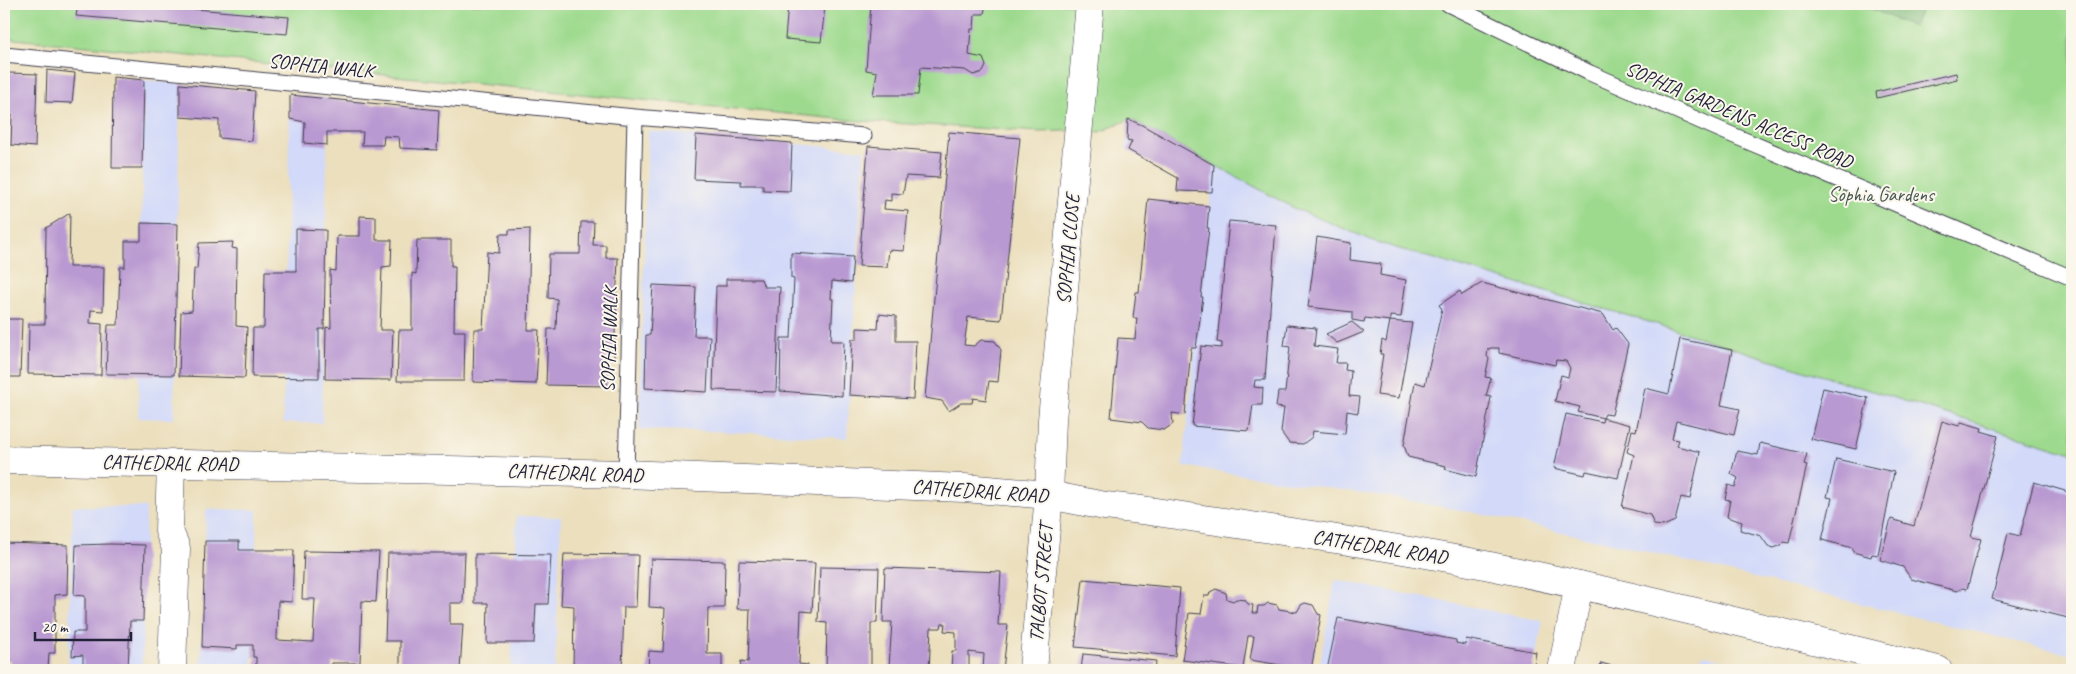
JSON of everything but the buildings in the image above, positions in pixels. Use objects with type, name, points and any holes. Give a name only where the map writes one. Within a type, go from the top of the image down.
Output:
[{"type":"main road","name":"SOPHIA CLOSE","points":[[1049,496],[1050,440],[1090,4]]},
{"type":"main road","name":"CATHEDRAL ROAD","points":[[4,460],[626,474],[964,488],[1049,496],[1105,506],[1388,547],[1479,564],[1737,621],[1938,670]]},
{"type":"main road","points":[[171,463],[169,530],[176,548],[172,670]]},
{"type":"main road","name":"TALBOT STREET","points":[[1033,670],[1049,496]]},
{"type":"main road","points":[[1562,670],[1579,585]]},
{"type":"lane","name":"SOPHIA GARDENS ACCESS ROAD","points":[[1448,4],[1599,77],[2072,278]]},
{"type":"lane","name":"SOPHIA WALK","points":[[4,55],[635,117],[864,136]]},
{"type":"lane","name":"SOPHIA WALK","points":[[626,474],[635,117]]},
{"type":"shaded area","points":[[144,80],[180,84],[174,419],[138,418]]},
{"type":"shaded area","points":[[290,95],[328,98],[322,423],[283,423]]},
{"type":"shaded area","points":[[1128,119],[1294,208],[1376,241],[1656,324],[2072,453],[2072,655],[1607,542],[1466,511],[1383,496],[1183,466],[1211,192],[1178,178],[1126,149]]},
{"type":"shaded area","points":[[648,131],[864,150],[847,438],[713,431],[639,430]]},
{"type":"shaded area","points":[[73,506],[146,507],[142,670],[68,670]]},
{"type":"shaded area","points":[[206,509],[257,510],[252,670],[201,670]]},
{"type":"shaded area","points":[[516,516],[561,517],[555,670],[511,670]]},
{"type":"shaded area","points":[[1335,580],[1543,621],[1533,670],[1319,670]]},
{"type":"shaded area","points":[[1702,654],[1745,666],[1763,670],[1698,670]]},
{"type":"green space","name":"Sophia Gardens","points":[[4,4],[2072,4],[2072,453],[1656,324],[1376,242],[1294,208],[1130,119],[1100,132],[1086,130],[1040,132],[859,121],[4,38]]},
{"type":"green space","points":[[1860,4],[1891,4],[1898,7],[1900,4],[1923,4],[1914,27]]}]
